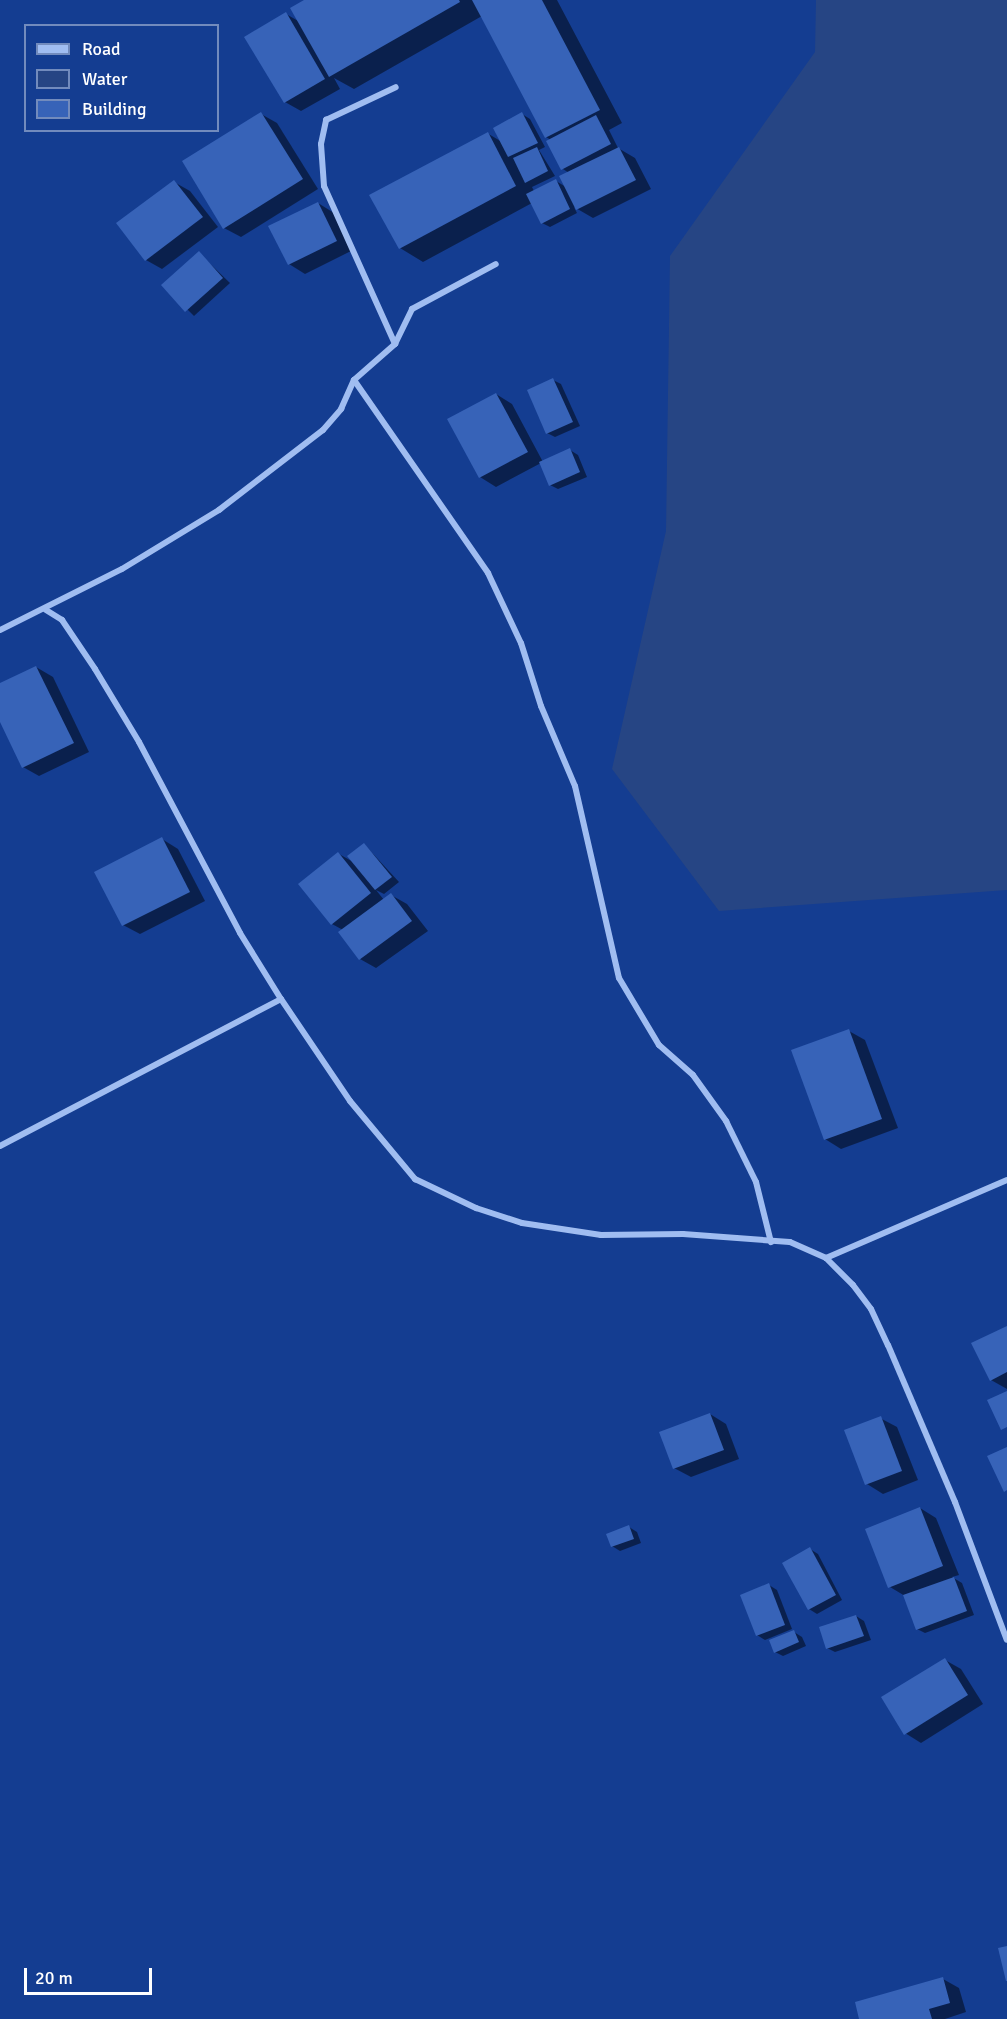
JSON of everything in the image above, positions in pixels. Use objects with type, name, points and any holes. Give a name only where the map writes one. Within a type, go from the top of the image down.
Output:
[{"type":"street","points":[[395,344],[324,186],[321,144],[326,120],[396,87]]},
{"type":"street","points":[[0,630],[46,610],[219,510],[323,430],[341,409],[354,380],[395,344],[412,309],[496,264]]},
{"type":"street","points":[[354,380],[492,583],[521,643],[541,705],[575,786],[619,978],[659,1045],[693,1075],[726,1120],[756,1182],[771,1242]]},
{"type":"street","points":[[46,610],[62,620],[100,678],[240,933],[282,999],[377,1138],[415,1179],[435,1191],[522,1223],[601,1235],[683,1234],[790,1242],[826,1258],[871,1309],[955,1502],[1007,1640]]},
{"type":"street","points":[[0,1146],[282,999]]},
{"type":"street","points":[[826,1258],[1007,1180]]},
{"type":"water","points":[[816,0],[1007,0],[1007,890],[719,911],[612,769],[666,531],[670,256],[815,52]]},
{"type":"building","points":[[304,0],[459,0],[460,2],[329,77],[290,8]]},
{"type":"building","points":[[472,0],[542,0],[600,110],[545,138]]},
{"type":"building","points":[[286,12],[325,79],[284,103],[244,37]]},
{"type":"building","points":[[261,112],[303,179],[223,229],[182,161]]},
{"type":"building","points":[[522,112],[538,143],[508,157],[493,128]]},
{"type":"building","points":[[596,115],[611,144],[561,170],[546,141]]},
{"type":"building","points":[[488,132],[516,186],[399,249],[369,195]]},
{"type":"building","points":[[537,147],[548,171],[525,183],[513,158]]},
{"type":"building","points":[[619,147],[636,180],[576,210],[559,176]]},
{"type":"building","points":[[556,179],[570,209],[541,224],[526,194]]},
{"type":"building","points":[[174,180],[203,217],[145,261],[116,223]]},
{"type":"building","points":[[318,202],[337,241],[288,265],[268,226]]},
{"type":"building","points":[[199,251],[223,278],[185,312],[161,285]]},
{"type":"building","points":[[553,378],[573,422],[546,434],[527,390]]},
{"type":"building","points":[[496,393],[528,452],[479,478],[447,419]]},
{"type":"building","points":[[570,448],[580,472],[549,486],[539,462]]},
{"type":"building","points":[[36,666],[74,743],[22,768],[0,722],[0,683]]},
{"type":"building","points":[[162,837],[190,892],[122,926],[94,872]]},
{"type":"building","points":[[364,843],[392,877],[375,890],[347,856]]},
{"type":"building","points":[[338,852],[371,893],[331,925],[298,884]]},
{"type":"building","points":[[391,893],[412,921],[359,960],[338,932]]},
{"type":"building","points":[[849,1029],[882,1119],[824,1140],[791,1050]]},
{"type":"building","points":[[1007,1326],[1007,1372],[990,1381],[971,1343]]},
{"type":"building","points":[[1007,1391],[1007,1427],[1001,1430],[987,1400]]},
{"type":"building","points":[[710,1413],[724,1450],[673,1469],[659,1432]]},
{"type":"building","points":[[881,1416],[902,1471],[865,1485],[844,1430]]},
{"type":"building","points":[[1007,1447],[1007,1490],[1004,1492],[987,1456]]},
{"type":"building","points":[[920,1507],[943,1566],[888,1588],[865,1529]]},
{"type":"building","points":[[629,1525],[634,1539],[611,1547],[606,1534]]},
{"type":"building","points":[[810,1547],[836,1595],[808,1610],[782,1563]]},
{"type":"building","points":[[954,1577],[967,1611],[916,1630],[903,1595]]},
{"type":"building","points":[[769,1583],[785,1625],[756,1636],[740,1595]]},
{"type":"building","points":[[856,1615],[864,1636],[826,1649],[819,1627]]},
{"type":"building","points":[[794,1630],[799,1642],[774,1653],[769,1640]]},
{"type":"building","points":[[945,1658],[968,1695],[904,1735],[881,1697]]},
{"type":"building","points":[[1007,1946],[1007,1981],[1006,1981],[998,1948]]},
{"type":"building","points":[[943,1977],[950,2003],[929,2009],[932,2019],[859,2019],[855,2002]]}]
